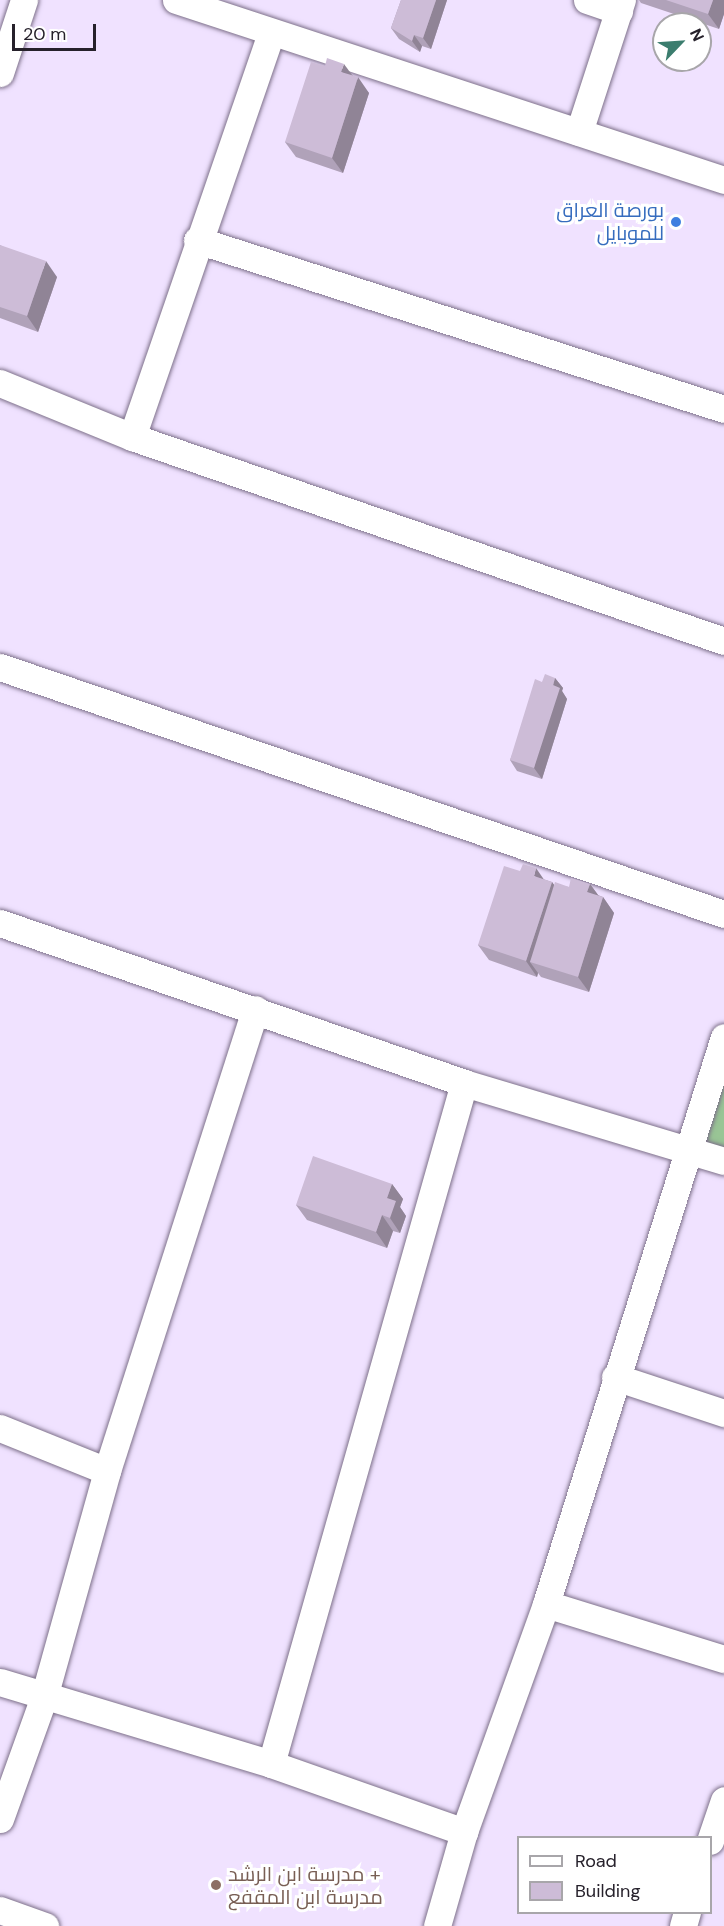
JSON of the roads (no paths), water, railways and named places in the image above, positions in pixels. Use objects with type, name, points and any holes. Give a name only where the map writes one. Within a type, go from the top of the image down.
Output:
[{"type":"street","points":[[0,73],[24,0]]},
{"type":"street","points":[[176,0],[271,34],[724,180]]},
{"type":"street","points":[[579,132],[620,5],[587,0]]},
{"type":"street","points":[[132,437],[197,240],[271,34]]},
{"type":"street","points":[[197,240],[724,409]]},
{"type":"street","points":[[0,383],[132,437],[724,641]]},
{"type":"street","points":[[0,667],[724,914]]},
{"type":"street","points":[[0,922],[464,1083],[724,1161]]},
{"type":"street","points":[[0,1819],[44,1697],[107,1471],[255,1009]]},
{"type":"street","points":[[437,1926],[464,1832],[546,1604],[615,1377],[724,1037]]},
{"type":"street","points":[[271,1764],[464,1083]]},
{"type":"street","points":[[615,1377],[724,1413]]},
{"type":"street","points":[[0,1428],[107,1471]]},
{"type":"street","points":[[546,1604],[724,1659]]},
{"type":"street","points":[[0,1682],[271,1764],[464,1832]]},
{"type":"street","points":[[712,1838],[724,1800]]},
{"type":"street","points":[[0,1910],[45,1926]]},
{"type":"place","name":"بورصة العراق للموبايل","points":[[676,222]]},
{"type":"place","name":"مدرسة ابن الرشد + مدرسة ابن المقفع","points":[[216,1885]]}]
